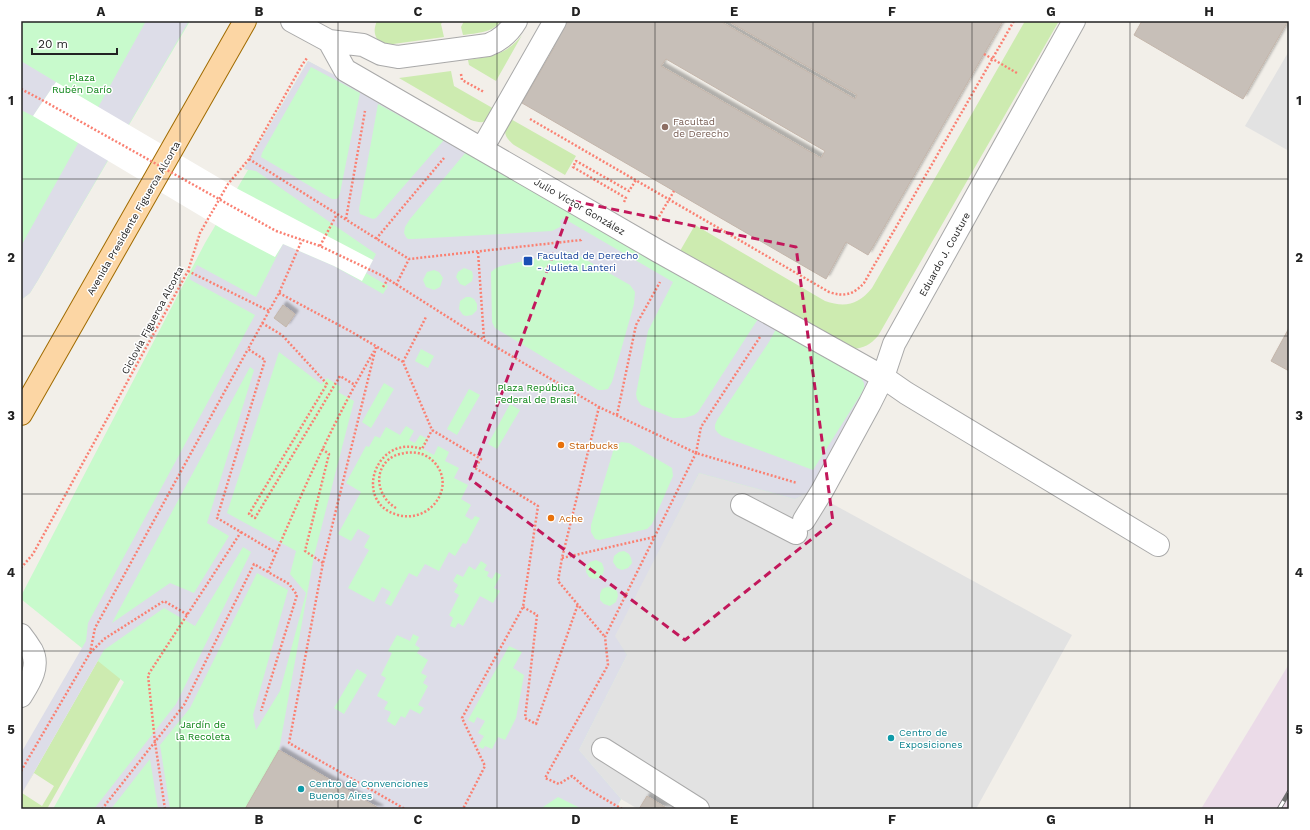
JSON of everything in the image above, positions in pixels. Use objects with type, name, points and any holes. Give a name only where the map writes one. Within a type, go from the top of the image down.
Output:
[{"type":"main road","name":"Avenida Presidente Figueroa Alcorta","points":[[21,414],[245,21]]},
{"type":"street","points":[[292,21],[326,39],[363,46],[381,54],[398,57],[488,44],[507,34],[516,21]]},
{"type":"street","points":[[482,149],[555,21]]},
{"type":"street","name":"Eduardo J. Couture","points":[[742,504],[800,526],[822,491],[883,377],[894,344],[1074,21]]},
{"type":"street","name":"Julio Víctor González","points":[[326,39],[345,70],[658,251],[883,377],[906,393],[1158,545]]},
{"type":"street","points":[[21,696],[31,679],[35,663],[27,644]]},
{"type":"street","points":[[603,749],[698,809]]},
{"type":"path","points":[[530,119],[829,292],[838,295],[846,295],[853,293],[864,283],[1014,21]]},
{"type":"path","name":"Ciclovía Figueroa Alcorta","points":[[21,568],[33,554],[188,271],[200,233],[228,184],[249,159],[302,65],[326,39]]},
{"type":"path","points":[[984,54],[1020,74]]},
{"type":"path","points":[[21,89],[276,231],[320,246],[388,279],[484,340],[599,407],[696,453],[822,491]]},
{"type":"path","points":[[346,219],[365,111]]},
{"type":"path","points":[[376,238],[444,157]]},
{"type":"path","points":[[249,159],[409,259],[581,240],[583,236]]},
{"type":"path","points":[[622,204],[626,198],[573,167],[576,161],[629,191],[636,180]]},
{"type":"path","points":[[664,208],[674,191]]},
{"type":"path","points":[[320,246],[337,214]]},
{"type":"path","points":[[90,653],[95,628],[279,293],[302,240]]},
{"type":"path","points":[[478,252],[484,340]]},
{"type":"path","points":[[396,285],[409,259]]},
{"type":"path","points":[[188,271],[269,311]]},
{"type":"path","points":[[617,415],[636,325],[663,276]]},
{"type":"path","points":[[383,287],[388,279]]},
{"type":"path","points":[[279,293],[350,331],[403,362],[432,430],[481,459],[475,468],[538,506],[523,607],[462,718],[485,766],[463,809]]},
{"type":"path","points":[[403,362],[426,317]]},
{"type":"path","points":[[262,323],[282,335],[327,384],[249,514],[255,518],[340,376],[354,385]]},
{"type":"path","points":[[622,809],[586,788],[572,776],[559,784],[545,778],[608,665],[606,637],[696,453],[701,426],[760,337]]},
{"type":"path","points":[[268,572],[322,449],[354,385],[376,347]]},
{"type":"path","points":[[376,347],[323,563],[289,743],[405,809]]},
{"type":"path","points":[[248,349],[265,360],[217,518],[276,553]]},
{"type":"path","points":[[599,407],[562,558],[558,581],[606,637]]},
{"type":"path","points":[[396,508],[389,504],[384,498],[379,483],[380,473],[383,466],[392,456],[406,453],[421,454],[432,460],[438,466],[442,474],[442,490],[434,505],[426,512],[416,516],[404,517],[393,514],[384,508],[377,499],[373,488],[373,476],[377,465],[384,455],[394,449],[406,446],[416,446],[422,449],[432,430]]},
{"type":"path","points":[[322,449],[329,454],[305,551],[323,563]]},
{"type":"path","points":[[164,809],[148,674],[241,532]]},
{"type":"path","points":[[562,558],[654,537]]},
{"type":"path","points":[[102,809],[184,705],[254,564],[289,584],[297,595],[261,711]]},
{"type":"path","points":[[21,771],[90,653],[104,639],[164,601],[188,615]]},
{"type":"path","points":[[523,607],[537,615],[525,718],[536,724],[578,604]]},
{"type":"highlighted area","points":[[573,201],[796,247],[833,522],[685,640],[470,479]]},
{"type":"shaded area","points":[[146,21],[189,21],[38,280],[30,293],[21,300],[21,246]]},
{"type":"shaded area","points":[[1289,51],[1289,151],[1245,126]]},
{"type":"shaded area","points":[[21,61],[56,82],[33,116],[21,110]]},
{"type":"shaded area","points":[[308,61],[369,93],[875,376],[814,489],[795,499],[699,473],[615,636],[627,655],[579,750],[621,799],[616,809],[582,809],[558,797],[540,809],[380,809],[279,750],[314,556],[354,401],[338,392],[341,387],[327,378],[321,384],[279,352],[227,513],[296,551],[290,574],[306,593],[280,691],[256,730],[253,715],[288,590],[257,573],[190,708],[160,745],[170,809],[158,809],[150,759],[111,809],[94,809],[176,704],[251,552],[243,547],[195,626],[164,608],[104,650],[21,795],[21,753],[86,641],[88,623],[255,315],[189,279],[197,265],[256,297],[283,244],[334,266],[383,294],[388,286],[366,273],[376,254],[256,171],[244,169]],"holes":[[[311,67],[360,93],[340,193],[338,198],[332,199],[261,157]],[[378,104],[444,140],[376,218],[373,219],[360,214],[359,209]],[[466,152],[758,319],[698,412],[684,418],[673,418],[641,405],[636,394],[648,331],[673,282],[563,218],[560,221],[560,227],[552,231],[413,239],[408,239],[404,233],[405,227],[410,219]],[[566,252],[574,253],[630,285],[635,292],[634,304],[612,382],[608,389],[598,390],[495,328],[492,322],[491,272],[501,266]],[[464,268],[472,271],[472,281],[465,286],[460,284],[456,277],[458,272]],[[434,270],[439,272],[443,278],[440,287],[434,290],[426,287],[423,280],[427,272]],[[466,297],[474,299],[477,304],[477,310],[472,315],[463,315],[459,309],[460,301]],[[776,329],[859,375],[864,383],[864,388],[861,394],[813,470],[722,436],[715,429],[717,420]],[[421,349],[434,356],[428,368],[415,361]],[[250,367],[254,370],[207,523],[229,536],[194,593],[170,583],[112,623]],[[384,383],[394,389],[371,428],[362,422]],[[469,389],[480,395],[457,435],[447,429]],[[510,404],[520,410],[497,449],[488,444]],[[406,426],[414,431],[409,440],[415,443],[420,435],[428,439],[423,449],[434,455],[438,446],[449,452],[445,461],[459,468],[454,478],[468,485],[461,499],[471,505],[465,516],[472,520],[475,516],[480,518],[466,544],[463,543],[455,556],[449,552],[439,571],[425,564],[417,577],[409,573],[391,606],[385,603],[391,592],[382,587],[374,602],[348,588],[369,550],[364,547],[370,536],[358,529],[351,541],[338,534],[361,492],[346,483],[366,446],[369,447],[375,436],[380,438],[386,427],[400,435]],[[621,442],[629,443],[672,468],[673,476],[652,524],[647,529],[599,540],[595,539],[591,532],[591,525],[614,448]],[[624,551],[629,554],[632,563],[628,568],[622,570],[617,568],[613,562],[614,556],[619,552]],[[596,560],[602,563],[604,569],[603,574],[599,578],[594,579],[589,577],[586,572],[586,566],[590,562]],[[481,561],[487,565],[484,570],[489,572],[487,576],[492,579],[496,572],[501,575],[494,588],[500,591],[493,603],[480,596],[463,626],[458,623],[455,628],[450,626],[453,618],[449,615],[459,595],[454,592],[458,585],[453,581],[457,574],[463,577],[469,566],[475,570]],[[607,587],[617,591],[618,596],[616,602],[610,606],[604,604],[600,600],[602,589]],[[413,634],[419,637],[415,645],[420,648],[417,653],[428,660],[421,673],[427,676],[423,683],[428,686],[418,705],[424,708],[420,714],[410,709],[405,718],[401,716],[395,726],[387,721],[391,712],[384,709],[388,702],[377,696],[386,678],[381,675],[392,653],[388,651],[397,635],[410,641]],[[509,646],[522,652],[513,668],[524,675],[516,718],[505,740],[498,737],[492,749],[485,746],[483,749],[478,746],[484,736],[478,733],[485,721],[477,717],[474,723],[468,720]],[[357,669],[367,675],[344,714],[334,708]]]},
{"type":"shaded area","points":[[699,473],[795,499],[809,491],[1072,635],[976,809],[668,809],[647,796],[638,809],[621,799],[579,750],[627,655],[614,636]]},
{"type":"shaded area","points":[[1289,664],[1289,809],[1201,809]]},
{"type":"green space","name":"Plaza Rubén Darío","points":[[21,21],[190,21],[38,280],[30,293],[21,300]]},
{"type":"green space","points":[[377,21],[443,21],[441,24],[444,37],[386,45],[377,39],[375,29]]},
{"type":"green space","points":[[464,21],[501,21],[489,30],[463,35],[461,27]]},
{"type":"green space","points":[[1025,21],[1059,21],[878,336],[869,344],[864,347],[853,349],[680,251],[695,225],[825,301],[839,304],[851,304],[862,298],[872,288]]},
{"type":"green space","points":[[522,35],[496,81],[469,65],[468,60],[491,56],[504,51],[516,42]]},
{"type":"green space","name":"Plaza República Federal de Brasil","points":[[308,61],[872,374],[814,489],[809,491],[627,655],[579,750],[621,799],[616,809],[53,809],[124,682],[21,599],[21,596],[205,243],[248,170],[244,169]]},
{"type":"green space","points":[[451,71],[454,86],[496,110],[486,121],[480,122],[471,120],[399,78]]},
{"type":"green space","points":[[509,118],[576,156],[565,175],[514,145],[507,138],[505,129]]},
{"type":"green space","points":[[164,608],[118,683],[47,809],[21,809],[22,793],[42,806],[54,786],[34,773],[25,788],[104,650]]},
{"type":"pier","points":[[56,82],[238,189],[373,260],[362,281],[334,266],[283,244],[275,257],[224,230],[33,116]]},
{"type":"building","name":"Facultad de Derecho","points":[[558,21],[720,21],[855,99],[857,95],[728,21],[1003,21],[868,255],[846,242],[826,279],[522,103],[555,46],[550,43]],"holes":[[[666,59],[825,151],[821,158],[661,66]]]},
{"type":"building","points":[[1142,21],[1288,21],[1243,99],[1134,35]]},
{"type":"building","points":[[283,305],[295,314],[286,327],[274,318]]},
{"type":"building","points":[[1289,328],[1289,371],[1271,361]]},
{"type":"building","name":"Centro de Convenciones Buenos Aires","points":[[279,750],[380,809],[245,809]]},
{"type":"building","points":[[647,796],[668,809],[639,809]]},
{"type":"railway","points":[[1279,809],[1289,792]]},
{"type":"place","name":"Facultad de Derecho","points":[[665,127]]},
{"type":"place","name":"Facultad de Derecho - Julieta Lanteri","points":[[528,261]]},
{"type":"place","name":"Starbucks","points":[[561,445]]},
{"type":"place","name":"Ache","points":[[551,518]]},
{"type":"place","name":"Centro de Exposiciones","points":[[891,738]]},
{"type":"place","name":"Centro de Convenciones Buenos Aires","points":[[301,789]]},
{"type":"park label","name":"Jardín de la Recoleta","points":[[203,730]]}]
